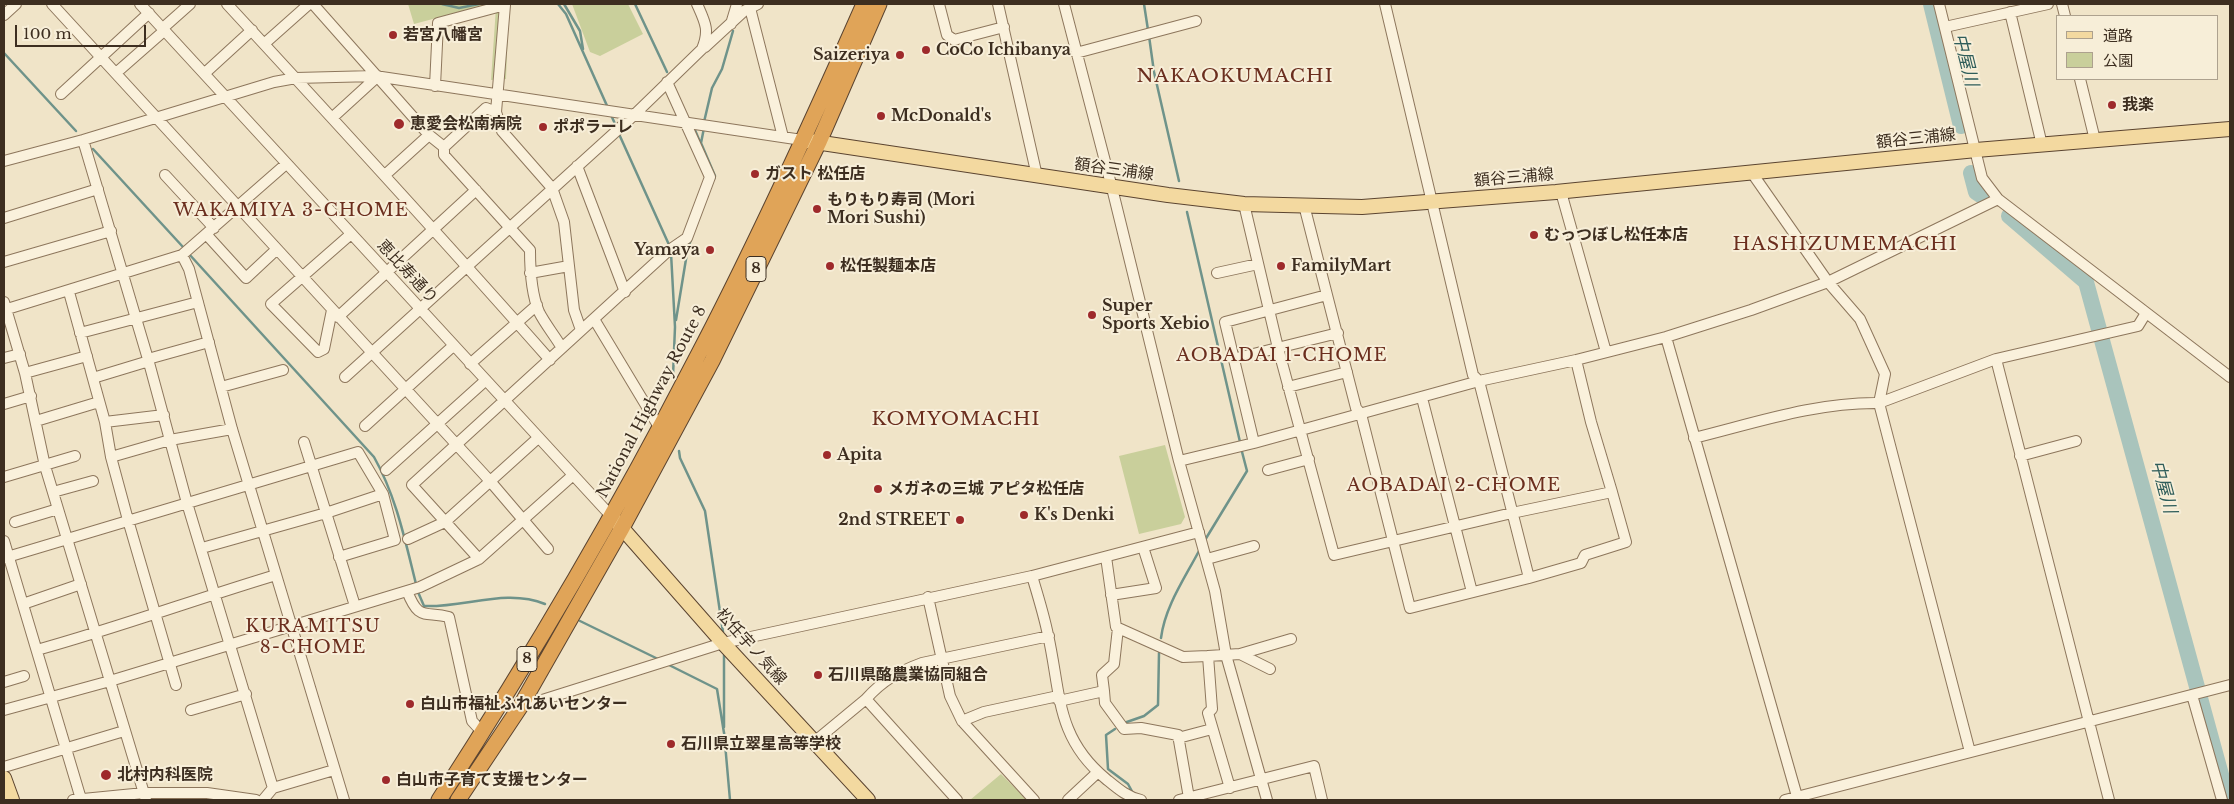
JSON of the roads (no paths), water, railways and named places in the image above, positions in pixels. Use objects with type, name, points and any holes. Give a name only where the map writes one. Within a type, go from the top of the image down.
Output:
[{"type":"highway","name":"National Highway Route 8","points":[[439,800],[483,732],[611,516],[695,361],[802,140],[864,4]]},
{"type":"highway","name":"National Highway Route 8","points":[[458,800],[520,707],[622,528],[712,361],[819,142],[879,4]]},
{"type":"main road","name":"額谷三浦線","points":[[802,140],[1112,188],[1244,204],[1362,207],[1561,192],[1976,150],[2230,129]]},
{"type":"main road","name":"松任宇ノ気線","points":[[611,516],[723,643],[868,800]]},
{"type":"main road","points":[[4,778],[12,800]]},
{"type":"street","points":[[4,15],[16,4]]},
{"type":"street","points":[[52,4],[490,481],[548,548]]},
{"type":"street","name":"恵比寿通り","points":[[140,4],[572,476],[611,516]]},
{"type":"street","points":[[116,74],[190,4]]},
{"type":"street","points":[[227,4],[385,175],[432,230],[550,360]]},
{"type":"street","points":[[264,44],[311,4],[378,76],[429,135],[444,147]]},
{"type":"street","points":[[697,4],[705,21],[707,36],[702,49]]},
{"type":"street","points":[[731,25],[736,4]]},
{"type":"street","points":[[939,4],[947,35],[954,40],[1004,27]]},
{"type":"street","points":[[998,4],[1035,160],[1037,176]]},
{"type":"street","points":[[1064,4],[1112,188],[1178,461],[1215,591],[1226,655],[1267,800]]},
{"type":"street","points":[[1385,4],[1473,375],[1479,381],[1529,578]]},
{"type":"street","points":[[1939,4],[1982,178],[1998,199],[2230,377]]},
{"type":"street","points":[[1945,27],[2048,4]]},
{"type":"street","points":[[435,86],[438,23],[505,5],[496,112],[502,131],[552,188],[564,222],[574,310],[581,330]]},
{"type":"street","points":[[345,377],[370,352],[633,116],[702,49],[754,6],[783,137]]},
{"type":"street","points":[[2010,12],[2042,145]]},
{"type":"street","points":[[61,94],[149,13]]},
{"type":"street","points":[[1076,53],[1196,21]]},
{"type":"street","points":[[205,73],[252,30]]},
{"type":"street","points":[[332,118],[378,76]]},
{"type":"street","points":[[4,161],[83,140],[226,96],[296,78],[378,76],[802,140]]},
{"type":"street","points":[[2080,80],[2095,140]]},
{"type":"street","points":[[479,559],[412,485],[581,330],[672,249],[687,238],[710,177],[666,82]]},
{"type":"street","points":[[496,112],[486,108],[444,147],[444,155],[530,250],[530,273],[537,305],[562,348]]},
{"type":"street","points":[[385,175],[429,135]]},
{"type":"street","points":[[83,140],[149,360],[187,503],[216,593],[273,788]]},
{"type":"street","points":[[145,796],[45,466],[31,396],[5,307],[69,292],[182,256],[286,164]]},
{"type":"street","points":[[576,166],[625,292]]},
{"type":"street","points":[[1752,173],[1828,282],[1860,319],[1885,374],[1879,404],[1970,752]]},
{"type":"street","points":[[165,175],[246,278],[277,249]]},
{"type":"street","points":[[4,218],[98,189]]},
{"type":"street","points":[[351,234],[271,304],[318,352],[324,349],[335,314],[387,273],[476,190]]},
{"type":"street","points":[[1561,192],[1606,352]]},
{"type":"street","points":[[1178,461],[1246,445],[1479,381],[1576,360],[1666,337],[1751,310],[1828,282],[1998,199]]},
{"type":"street","points":[[1244,204],[1278,348],[1298,423],[1302,430],[1334,556],[1393,540],[1612,492]]},
{"type":"street","points":[[1304,205],[1356,408],[1361,414],[1410,608],[1582,563],[1585,554],[1626,542],[1591,422],[1576,360]]},
{"type":"street","points":[[4,262],[111,231]]},
{"type":"street","points":[[182,256],[198,302],[232,429],[344,800]]},
{"type":"street","points":[[1217,273],[1258,264]]},
{"type":"street","points":[[530,273],[569,266]]},
{"type":"street","points":[[69,292],[100,402],[111,456],[128,520],[176,685]]},
{"type":"street","points":[[1246,445],[1233,359],[1225,322],[1327,295]]},
{"type":"street","points":[[80,333],[198,302]]},
{"type":"street","points":[[470,364],[537,305]]},
{"type":"street","points":[[1694,438],[1810,409],[1861,403],[1879,404],[1996,359],[2138,326],[2146,313]]},
{"type":"street","points":[[594,319],[659,427]]},
{"type":"street","points":[[1233,359],[1338,333]]},
{"type":"street","points":[[1666,337],[1798,799]]},
{"type":"street","points":[[93,378],[209,342]]},
{"type":"street","points":[[365,426],[454,346]]},
{"type":"street","points":[[4,358],[20,354]]},
{"type":"street","points":[[25,373],[87,356]]},
{"type":"street","points":[[1996,359],[2109,800]]},
{"type":"street","points":[[221,387],[283,370]]},
{"type":"street","points":[[1288,387],[1347,372]]},
{"type":"street","points":[[386,470],[486,380]]},
{"type":"street","points":[[4,404],[31,396]]},
{"type":"street","points":[[1422,398],[1472,592]]},
{"type":"street","points":[[36,420],[100,402]]},
{"type":"street","points":[[105,422],[164,415]]},
{"type":"street","points":[[111,456],[170,440],[232,429]]},
{"type":"street","points":[[408,540],[446,522],[538,438]]},
{"type":"street","points":[[2020,456],[2076,441]]},
{"type":"street","points":[[304,442],[355,606]]},
{"type":"street","points":[[6,558],[358,452],[383,494],[394,540],[339,556]]},
{"type":"street","points":[[4,477],[75,456]]},
{"type":"street","points":[[1268,470],[1309,459]]},
{"type":"street","points":[[4,710],[110,681],[413,589],[479,559],[572,476]]},
{"type":"street","points":[[53,492],[93,481]]},
{"type":"street","points":[[202,548],[326,513],[383,494]]},
{"type":"street","points":[[16,522],[58,509]]},
{"type":"street","points":[[520,707],[723,643],[928,597],[1032,576],[1200,534]]},
{"type":"street","points":[[4,541],[6,558],[23,604],[66,748],[77,800],[207,793],[256,800]]},
{"type":"street","points":[[1205,554],[1254,546]]},
{"type":"street","points":[[1111,595],[1157,592],[1143,547]]},
{"type":"street","points":[[1106,557],[1116,627],[1118,628],[1114,664],[1102,675],[1105,704],[1124,729],[1141,728],[1178,735],[1184,799],[1203,798],[1230,788],[1314,766],[1322,800]]},
{"type":"street","points":[[36,650],[95,634],[276,575]]},
{"type":"street","points":[[1032,576],[1049,636],[1058,698],[1072,739],[1098,772],[1125,794],[1138,799]]},
{"type":"street","points":[[23,604],[81,584]]},
{"type":"street","points":[[413,589],[413,607],[425,615],[449,617],[472,721],[483,732]]},
{"type":"street","points":[[928,597],[950,696],[962,721],[1034,800]]},
{"type":"street","points":[[1118,628],[1183,657],[1240,654],[1291,639]]},
{"type":"street","points":[[814,742],[866,699],[880,683],[902,670],[942,659],[1049,636]]},
{"type":"street","points":[[1240,654],[1270,669]]},
{"type":"street","points":[[1208,656],[1212,710],[1208,713],[1230,788]]},
{"type":"street","points":[[4,682],[24,676]]},
{"type":"street","points":[[1785,800],[1798,799],[1970,752],[2089,723],[2230,685]]},
{"type":"street","points":[[962,721],[984,712],[1104,691]]},
{"type":"street","points":[[191,710],[246,694]]},
{"type":"street","points":[[2194,694],[2222,800]]},
{"type":"street","points":[[866,699],[957,800]]},
{"type":"street","points":[[1178,738],[1212,729]]},
{"type":"street","points":[[4,767],[124,731]]},
{"type":"street","points":[[263,800],[273,788],[334,770]]},
{"type":"street","points":[[1068,800],[1098,772]]},
{"type":"waterway","points":[[442,4],[459,8],[479,4]]},
{"type":"waterway","points":[[558,4],[566,14],[608,108]]},
{"type":"waterway","points":[[564,4],[580,31],[583,49]]},
{"type":"waterway","points":[[635,4],[667,72]]},
{"type":"waterway","points":[[1144,4],[1148,30]]},
{"type":"waterway","name":"中屋川","points":[[1931,4],[1961,126]]},
{"type":"waterway","points":[[704,122],[712,88],[722,69],[733,31]]},
{"type":"waterway","points":[[1149,36],[1154,72],[1179,181]]},
{"type":"waterway","points":[[4,53],[76,131]]},
{"type":"waterway","points":[[611,115],[616,126]]},
{"type":"waterway","points":[[704,128],[701,143],[715,176],[714,179]]},
{"type":"waterway","points":[[695,130],[700,142]]},
{"type":"waterway","points":[[619,134],[670,247]]},
{"type":"waterway","points":[[93,149],[183,247]]},
{"type":"waterway","name":"中屋川","points":[[1971,173],[1976,192],[1982,196]]},
{"type":"waterway","points":[[1187,212],[1240,442]]},
{"type":"waterway","name":"中屋川","points":[[2009,216],[2086,282],[2228,800]]},
{"type":"waterway","points":[[676,320],[688,247],[691,240]]},
{"type":"waterway","points":[[671,253],[675,327],[673,376]]},
{"type":"waterway","points":[[189,254],[374,457],[394,503],[416,584]]},
{"type":"waterway","points":[[1205,540],[1247,471],[1241,448]]},
{"type":"waterway","points":[[679,451],[680,458],[705,511],[723,632]]},
{"type":"waterway","points":[[1161,638],[1171,603],[1200,549]]},
{"type":"waterway","points":[[418,592],[424,606],[439,606],[500,598],[515,598],[545,604]]},
{"type":"waterway","points":[[580,621],[658,659]]},
{"type":"waterway","points":[[1124,723],[1144,716],[1158,705],[1159,653]]},
{"type":"waterway","points":[[724,655],[724,727]]},
{"type":"waterway","points":[[667,664],[717,689],[724,733]]},
{"type":"waterway","points":[[1115,729],[1106,735],[1108,769],[1128,784],[1134,795]]},
{"type":"waterway","points":[[724,732],[730,800]]},
{"type":"place","name":"若宮八幡宮","points":[[393,35]]},
{"type":"place","name":"CoCo Ichibanya","points":[[926,50]]},
{"type":"place","name":"Saizeriya","points":[[900,55]]},
{"type":"place","name":"我楽","points":[[2112,105]]},
{"type":"place","name":"McDonald's","points":[[881,116]]},
{"type":"place","name":"恵愛会松南病院","points":[[399,124]]},
{"type":"place","name":"ポポラーレ","points":[[543,127]]},
{"type":"place","name":"ガスト 松任店","points":[[755,174]]},
{"type":"place","name":"もりもり寿司 (Mori Mori Sushi)","points":[[817,209]]},
{"type":"place","name":"むっつぼし松任本店","points":[[1534,235]]},
{"type":"place","name":"Yamaya","points":[[710,250]]},
{"type":"place","name":"松任製麺本店","points":[[830,266]]},
{"type":"place","name":"FamilyMart","points":[[1281,266]]},
{"type":"place","name":"Super Sports Xebio","points":[[1092,315]]},
{"type":"place","name":"Apita","points":[[827,455]]},
{"type":"place","name":"メガネの三城 アピタ松任店","points":[[878,489]]},
{"type":"place","name":"K's Denki","points":[[1024,515]]},
{"type":"place","name":"2nd STREET","points":[[960,520]]},
{"type":"place","name":"石川県酪農業協同組合","points":[[818,675]]},
{"type":"place","name":"白山市福祉ふれあいセンター","points":[[410,704]]},
{"type":"place","name":"石川県立翠星高等学校","points":[[671,744]]},
{"type":"place","name":"北村内科医院","points":[[106,775]]},
{"type":"place","name":"白山市子育て支援センター","points":[[386,780]]},
{"type":"district","name":"NAKAOKUMACHI","points":[[1235,77]]},
{"type":"district","name":"WAKAMIYA 3-CHOME","points":[[291,211]]},
{"type":"district","name":"HASHIZUMEMACHI","points":[[1845,245]]},
{"type":"district","name":"AOBADAI 1-CHOME","points":[[1282,356]]},
{"type":"district","name":"KOMYOMACHI","points":[[956,420]]},
{"type":"district","name":"AOBADAI 2-CHOME","points":[[1454,486]]},
{"type":"district","name":"KURAMITSU 8-CHOME","points":[[313,638]]}]
